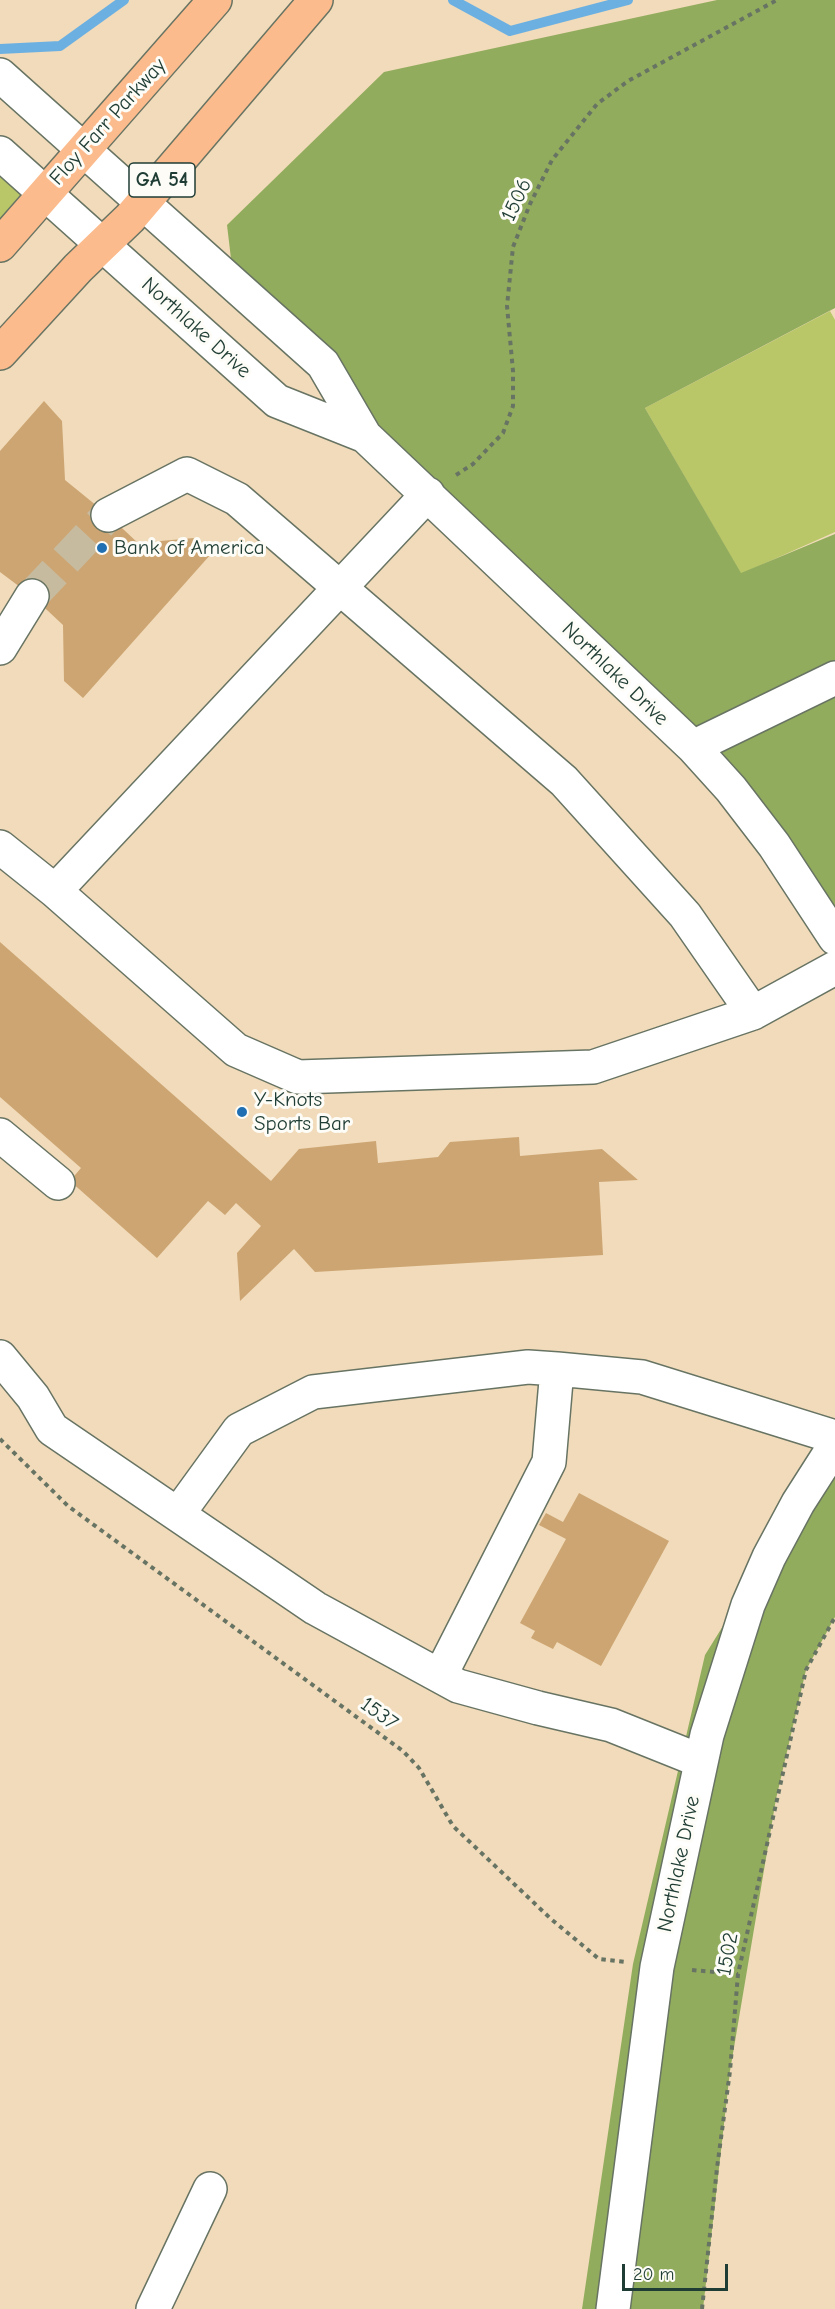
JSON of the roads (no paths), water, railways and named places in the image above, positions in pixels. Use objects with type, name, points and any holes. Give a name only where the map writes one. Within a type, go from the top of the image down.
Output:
[{"type":"main road","name":"Floy Farr Parkway","points":[[0,245],[215,0]]},
{"type":"main road","name":"GA 54","points":[[0,353],[78,268],[143,202],[316,0]]},
{"type":"street","name":"Northlake Drive","points":[[0,75],[323,364],[365,436],[693,747],[731,789],[774,845],[835,938]]},
{"type":"street","name":"Northlake Drive","points":[[0,153],[277,401],[365,436]]},
{"type":"street","points":[[108,515],[187,474],[237,499],[564,781],[683,912],[753,1013]]},
{"type":"street","points":[[55,891],[428,494]]},
{"type":"street","points":[[0,648],[32,596]]},
{"type":"street","points":[[693,747],[835,678]]},
{"type":"street","points":[[0,847],[55,891],[236,1050],[298,1077],[593,1067],[753,1013],[835,968]]},
{"type":"street","points":[[0,1135],[58,1183]]},
{"type":"street","points":[[0,1357],[33,1397],[52,1429],[315,1608],[440,1676],[469,1689],[611,1725],[701,1761]]},
{"type":"street","points":[[177,1514],[239,1431],[313,1392],[528,1367],[557,1369],[642,1377],[835,1437]]},
{"type":"street","points":[[440,1676],[549,1462],[557,1369]]},
{"type":"street","name":"Northlake Drive","points":[[613,2309],[657,1967],[707,1735],[748,1605],[769,1557],[835,1444]]},
{"type":"street","points":[[153,2309],[210,2189]]},
{"type":"waterway","points":[[0,49],[60,46],[124,0]]},
{"type":"waterway","points":[[453,0],[510,31],[628,0]]},
{"type":"tunnel","points":[[32,596],[108,515]]},
{"type":"place","name":"Bank of America","points":[[102,548]]},
{"type":"place","name":"Y-Knots Sports Bar","points":[[242,1112]]}]
